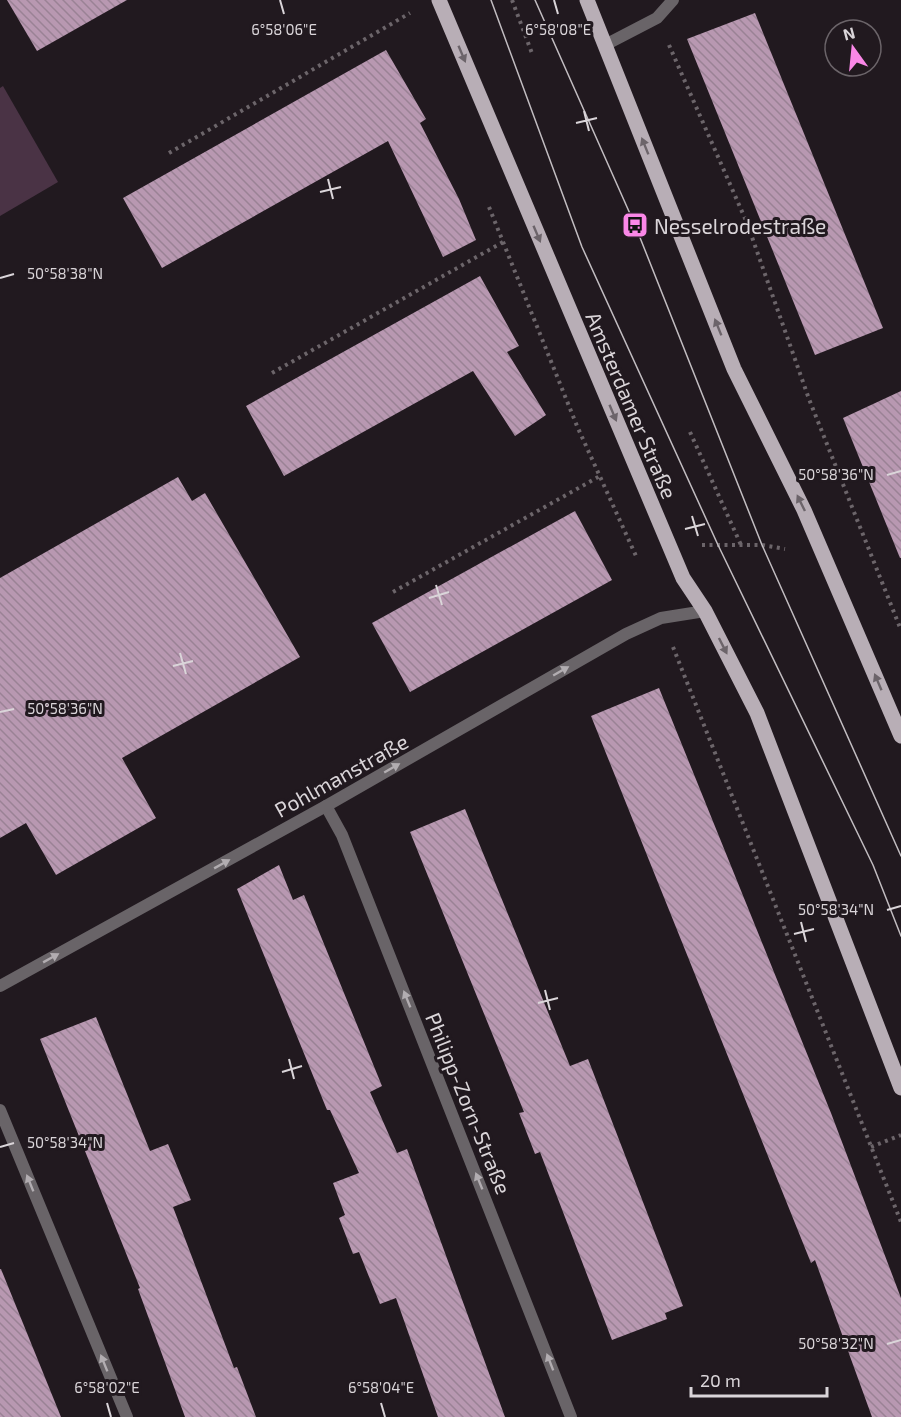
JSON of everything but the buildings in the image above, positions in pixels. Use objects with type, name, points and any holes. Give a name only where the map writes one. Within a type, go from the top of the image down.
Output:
[{"type":"main road","name":"Amsterdamer Straße","points":[[439,0],[683,578],[705,611],[757,713],[901,1088]]},
{"type":"main road","points":[[587,0],[735,369],[804,510],[901,736]]},
{"type":"street","points":[[605,45],[657,18],[673,0]]},
{"type":"street","name":"Pohlmanstraße","points":[[0,986],[326,806],[626,634],[661,618],[705,611]]},
{"type":"street","name":"Philipp-Zorn-Straße","points":[[326,806],[346,846],[571,1417]]},
{"type":"street","points":[[0,1110],[127,1417]]},
{"type":"path","points":[[512,0],[533,56]]},
{"type":"path","points":[[169,153],[411,12]]},
{"type":"path","points":[[657,18],[747,224],[809,399],[901,630]]},
{"type":"path","points":[[272,373],[503,242]]},
{"type":"path","points":[[690,432],[741,545]]},
{"type":"path","points":[[393,592],[600,476]]},
{"type":"path","points":[[804,510],[849,501]]},
{"type":"path","points":[[703,554],[698,545],[762,545],[786,550],[782,540]]},
{"type":"path","points":[[871,1147],[901,1135]]},
{"type":"shaded area","points":[[3,86],[58,182],[0,216],[0,88]]},
{"type":"tram line","points":[[491,0],[582,247],[718,545],[873,865],[901,936]]},
{"type":"tram line","points":[[535,0],[635,225],[762,545],[901,856]]},
{"type":"place","name":"Nesselrodestraße","points":[[635,225]]}]
